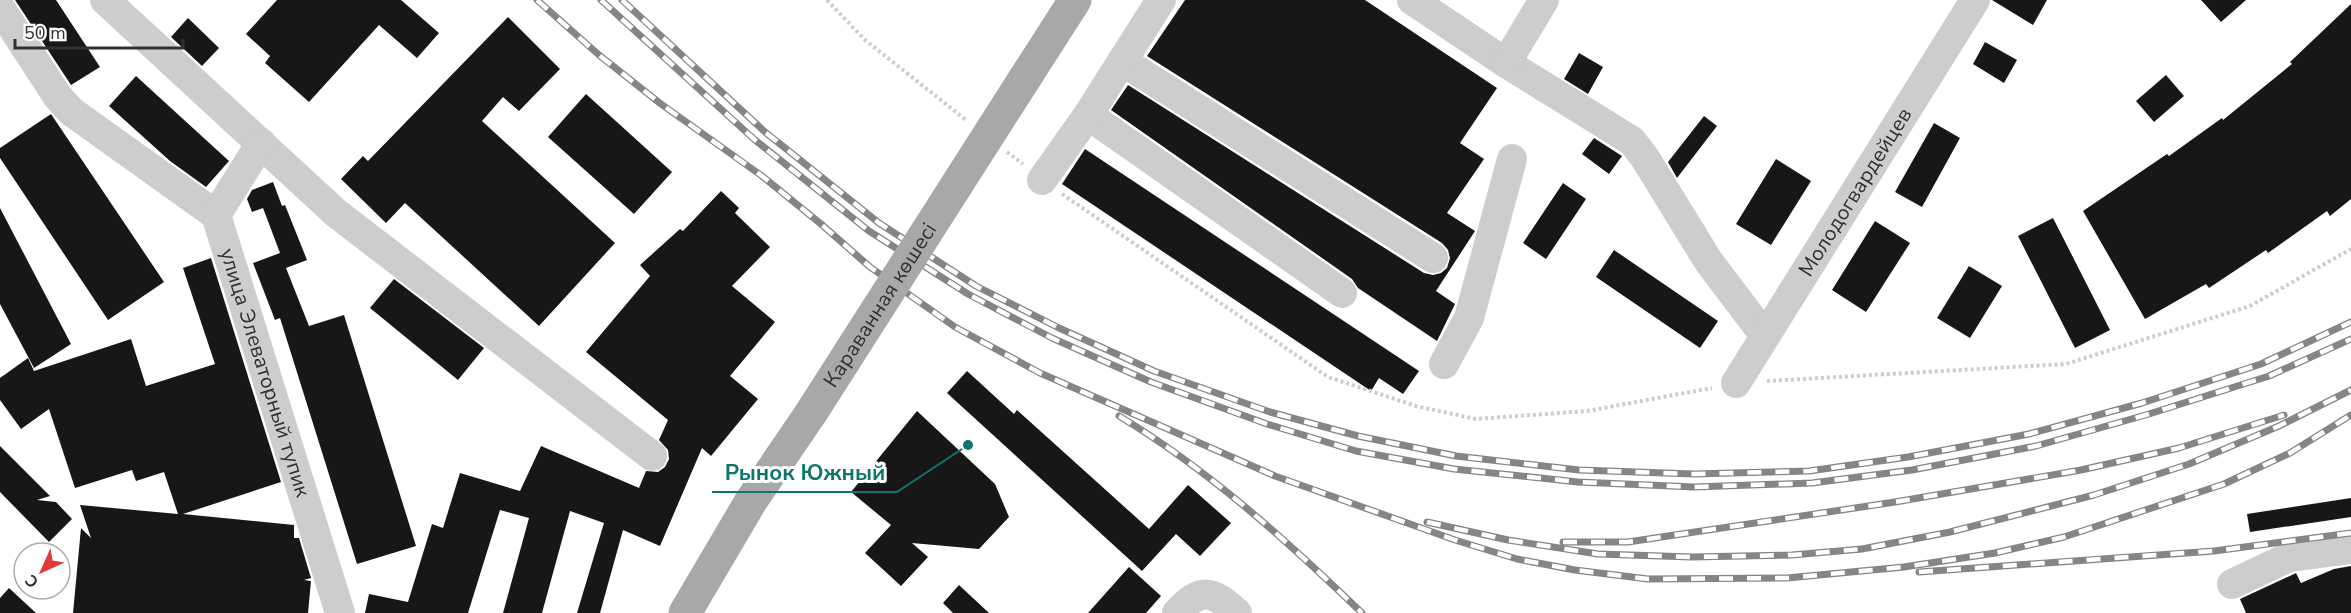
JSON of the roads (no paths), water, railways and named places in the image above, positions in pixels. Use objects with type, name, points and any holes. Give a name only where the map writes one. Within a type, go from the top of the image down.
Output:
[{"type":"main road","name":"Караванная көшесі","points":[[685,613],[752,501],[811,413],[1075,0]]},
{"type":"street","points":[[105,0],[336,213],[652,456]]},
{"type":"street","points":[[1042,180],[1088,115],[1161,0]]},
{"type":"street","points":[[1412,0],[1506,63],[1632,141],[1646,158],[1659,183],[1709,262],[1765,336]]},
{"type":"street","points":[[1506,63],[1544,0]]},
{"type":"street","name":"Молодогвардейцев","points":[[1736,383],[1976,0]]},
{"type":"street","points":[[0,8],[58,97],[72,112],[216,215],[261,143]]},
{"type":"street","points":[[1122,61],[1433,258]]},
{"type":"street","points":[[1088,115],[1342,293]]},
{"type":"street","points":[[1444,364],[1469,318],[1512,159]]},
{"type":"street","name":"улица Элеваторный тупик","points":[[216,215],[340,613]]},
{"type":"street","points":[[2232,584],[2289,557],[2351,549]]},
{"type":"street","points":[[1177,613],[1192,598],[1202,594],[1213,595],[1237,613]]},
{"type":"railway","points":[[537,0],[599,55],[661,104],[762,176],[870,267],[955,327],[1040,373],[1275,476],[1455,540],[1517,559],[1575,570],[1648,579],[1787,578],[1904,567],[1995,553],[2064,537],[2224,484],[2290,453],[2351,415]]},
{"type":"railway","points":[[601,0],[755,140],[869,231],[968,294],[1052,338],[1151,382],[1267,424],[1356,451],[1454,469],[1578,482],[1694,487],[1812,483],[1912,470],[2036,446],[2149,414],[2269,376],[2351,339]]},
{"type":"railway","points":[[622,0],[765,132],[879,223],[976,286],[1059,328],[1154,371],[1270,412],[1358,436],[1456,456],[1579,470],[1694,474],[1809,471],[1908,457],[2029,434],[2142,403],[2261,364],[2351,322]]},
{"type":"railway","points":[[1427,522],[1508,540],[1598,554],[1692,557],[1792,555],[1862,549],[1950,532],[2094,495],[2189,464],[2279,426],[2351,390]]},
{"type":"railway","points":[[1563,542],[1628,542],[1895,502],[2081,470],[2179,448],[2284,415]]},
{"type":"railway","points":[[1119,416],[1216,483],[1305,559],[1362,613]]},
{"type":"railway","points":[[1919,572],[2214,551],[2351,533]]},
{"type":"place","name":"Рынок Южный","points":[[968,445]]}]
